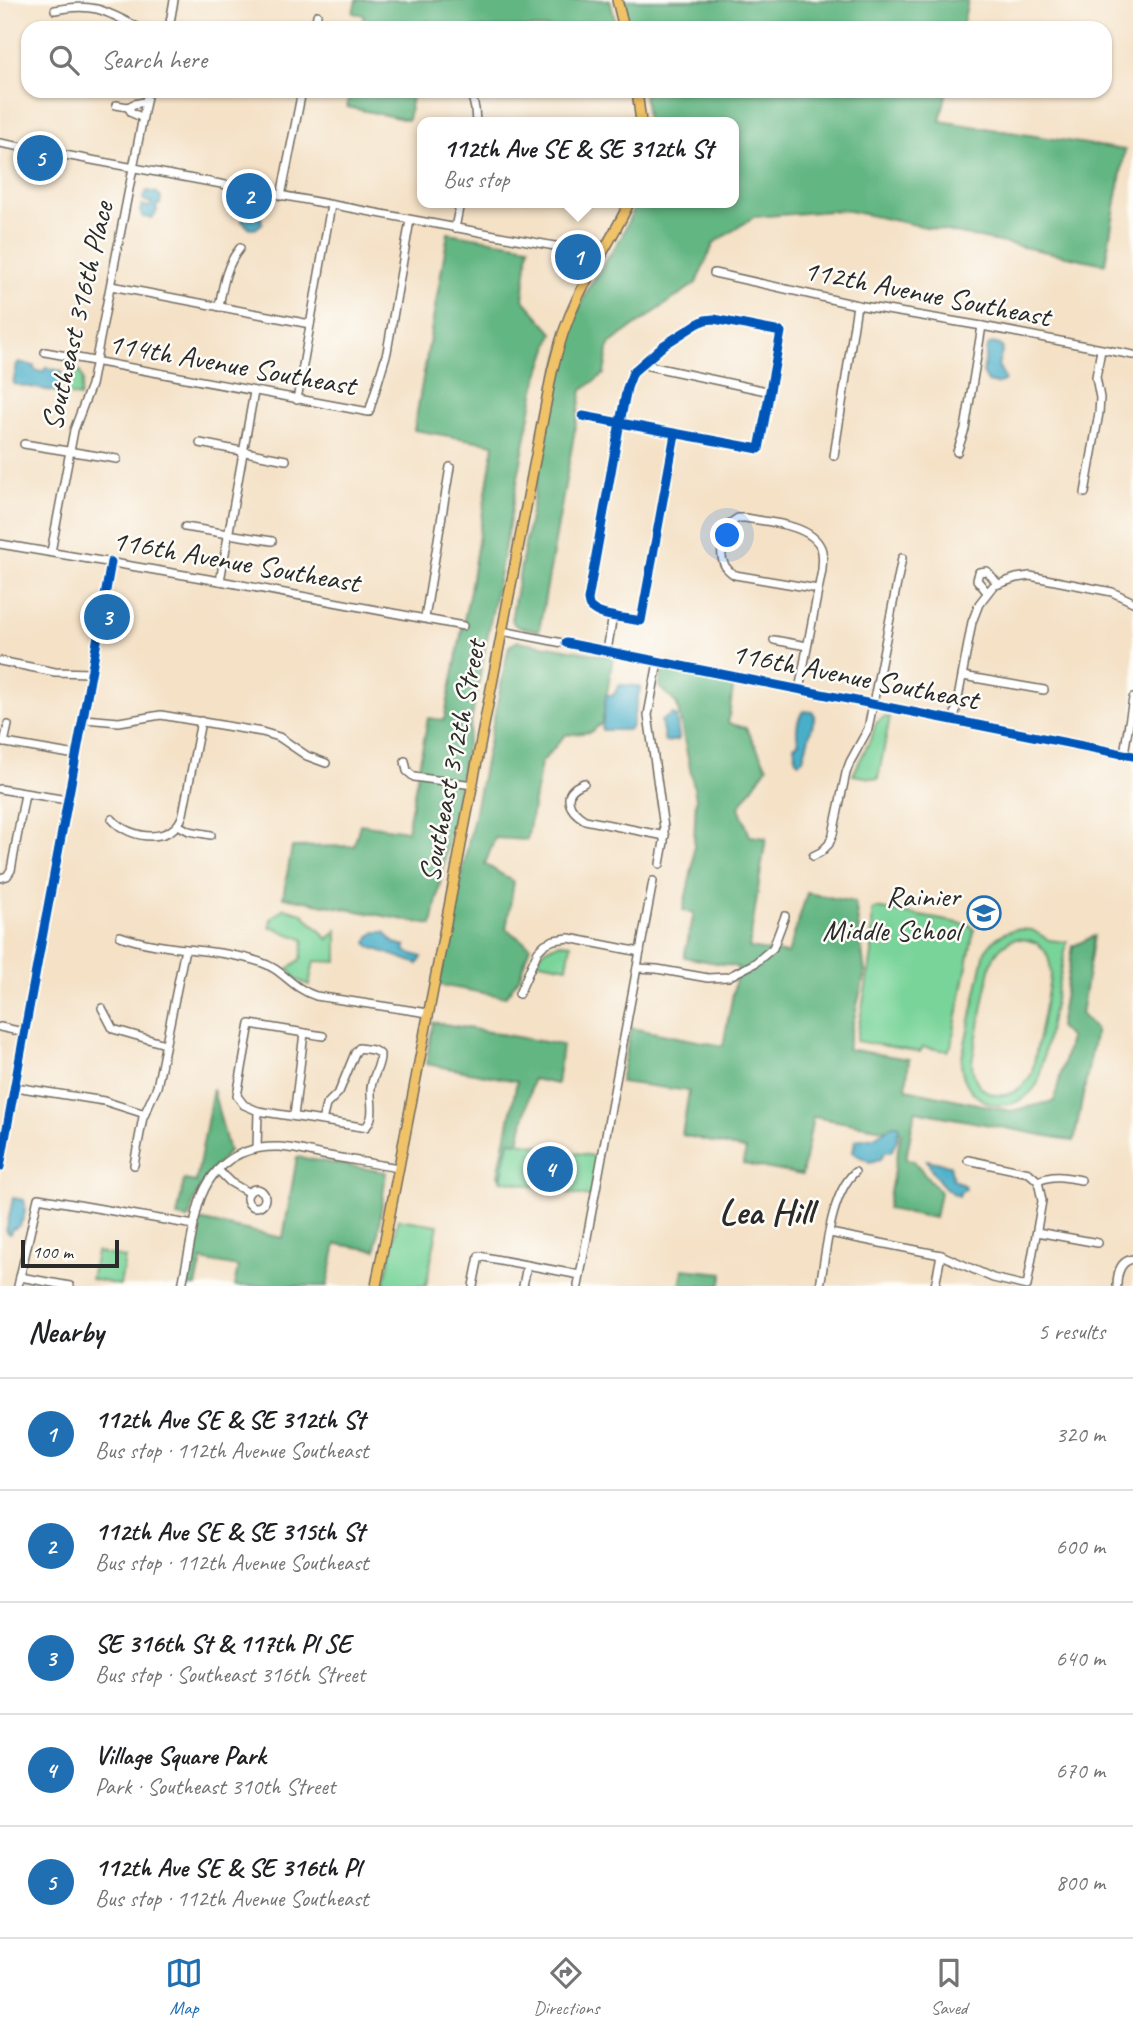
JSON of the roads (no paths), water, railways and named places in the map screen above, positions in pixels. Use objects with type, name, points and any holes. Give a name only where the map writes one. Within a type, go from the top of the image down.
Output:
[{"type":"main road","points":[[617,0],[622,21]]},
{"type":"main road","points":[[638,98],[640,117]]},
{"type":"main road","name":"Southeast 312th Street","points":[[376,1286],[556,354],[576,301],[626,208]]},
{"type":"street","points":[[170,21],[174,0]]},
{"type":"street","points":[[55,10],[79,6],[94,7],[124,21]]},
{"type":"street","points":[[316,21],[317,15]]},
{"type":"street","name":"Southeast 316th Place","points":[[51,552],[74,430],[91,385],[145,98]]},
{"type":"street","points":[[281,196],[301,98]]},
{"type":"street","points":[[473,98],[476,117]]},
{"type":"street","points":[[116,105],[128,107],[144,102]]},
{"type":"street","points":[[128,107],[132,113],[141,117]]},
{"type":"street","points":[[0,143],[603,255]]},
{"type":"street","points":[[297,400],[331,205]]},
{"type":"street","points":[[455,228],[459,208]]},
{"type":"street","name":"114th Avenue Southeast","points":[[45,352],[369,412],[387,352],[410,220]]},
{"type":"street","points":[[219,307],[226,272],[240,247]]},
{"type":"street","name":"112th Avenue Southeast","points":[[714,273],[857,305],[1133,355]]},
{"type":"street","points":[[111,286],[310,324]]},
{"type":"street","points":[[834,456],[857,305]]},
{"type":"street","points":[[583,416],[620,422],[759,449],[781,332],[714,319],[705,320],[664,345],[633,372],[620,422],[588,600],[595,611],[641,621],[675,434]]},
{"type":"street","points":[[957,452],[965,429],[982,326]]},
{"type":"street","points":[[1085,494],[1099,413],[1100,398],[1096,377],[1101,350]]},
{"type":"street","points":[[640,364],[771,392]]},
{"type":"street","points":[[220,581],[254,392]]},
{"type":"street","points":[[200,443],[286,460]]},
{"type":"street","points":[[24,444],[117,459]]},
{"type":"street","points":[[425,618],[450,467]]},
{"type":"street","points":[[799,690],[818,589],[823,558],[821,547],[808,533],[795,527],[745,518],[738,518],[729,524],[721,556],[725,567],[735,575],[818,589]]},
{"type":"street","points":[[185,527],[271,541]]},
{"type":"street","name":"116th Avenue Southeast","points":[[0,544],[463,626]]},
{"type":"street","points":[[813,856],[829,844],[850,762],[868,729],[902,558]]},
{"type":"street","points":[[0,1167],[111,562]]},
{"type":"street","points":[[987,571],[993,587],[977,580],[979,572],[987,571]]},
{"type":"street","points":[[954,720],[972,622],[979,604],[993,587],[1030,576],[1112,592],[1133,602]]},
{"type":"street","points":[[607,651],[613,615]]},
{"type":"street","name":"116th Avenue Southeast","points":[[502,631],[1133,756]]},
{"type":"street","points":[[774,640],[807,646]]},
{"type":"street","points":[[0,661],[55,672],[92,673]]},
{"type":"street","points":[[658,662],[648,715],[650,743],[663,811],[664,836],[660,864]]},
{"type":"street","points":[[963,677],[1044,690]]},
{"type":"street","points":[[1124,754],[1133,698]]},
{"type":"street","points":[[84,719],[119,722],[160,715],[201,721],[272,734],[307,756],[326,763]]},
{"type":"street","points":[[112,819],[125,831],[148,836],[163,835],[178,825],[183,814],[201,721]]},
{"type":"street","points":[[8,725],[2,743],[76,755]]},
{"type":"street","points":[[405,761],[407,771],[414,777],[472,785]]},
{"type":"street","points":[[584,783],[572,790],[569,797],[569,805],[578,816],[585,820],[664,836]]},
{"type":"street","points":[[0,789],[67,800]]},
{"type":"street","points":[[3,877],[11,870],[25,793]]},
{"type":"street","points":[[178,825],[189,831],[211,835]]},
{"type":"street","points":[[578,1286],[653,881]]},
{"type":"street","points":[[637,968],[708,978],[728,977],[755,963],[773,948],[785,916]]},
{"type":"street","points":[[120,936],[263,962],[300,989],[316,996],[428,1013]]},
{"type":"street","points":[[519,995],[538,951],[554,940],[569,939],[640,953]]},
{"type":"street","points":[[134,1165],[145,1114],[156,1087],[184,949]]},
{"type":"street","points":[[102,1008],[113,1029],[165,1044]]},
{"type":"street","points":[[322,1121],[326,1104],[340,1092],[359,1048],[366,1048],[380,1055],[381,1060],[371,1087],[371,1120],[366,1127],[322,1121],[258,1111],[244,1105],[237,1096],[250,1024],[323,1036]]},
{"type":"street","points":[[0,1027],[23,1032]]},
{"type":"street","points":[[294,1116],[304,1033]]},
{"type":"street","points":[[15,1087],[104,1101],[145,1114]]},
{"type":"street","points":[[257,1148],[258,1111]]},
{"type":"street","points":[[181,1286],[203,1190],[225,1162],[242,1152],[257,1148],[282,1147],[398,1168]]},
{"type":"street","points":[[830,1233],[941,1255],[993,1278],[1027,1286],[1042,1201],[1038,1181],[1029,1173],[968,1160]]},
{"type":"street","points":[[218,1170],[230,1182],[249,1193]]},
{"type":"street","points":[[820,1286],[837,1199],[847,1180],[855,1172]]},
{"type":"street","points":[[1038,1181],[1057,1175],[1081,1180]]},
{"type":"street","points":[[70,1286],[19,1282],[38,1198],[195,1223]]},
{"type":"street","points":[[1037,1232],[1098,1243]]},
{"type":"street","points":[[935,1286],[941,1255]]},
{"type":"street","points":[[473,1286],[479,1256],[580,1275]]},
{"type":"street","points":[[1117,1286],[1118,1274],[1129,1260]]},
{"type":"street","points":[[523,1286],[527,1265]]},
{"type":"water","points":[[147,191],[157,193],[161,198],[152,218],[143,217],[140,211],[142,205],[151,205],[151,202],[143,199]]},
{"type":"water","points":[[245,214],[261,217],[262,224],[255,229],[249,228],[242,221]]},
{"type":"water","points":[[992,343],[1003,349],[998,365],[1005,379],[996,384],[988,382],[983,373],[987,347]]},
{"type":"water","points":[[19,362],[34,366],[35,370],[42,372],[46,368],[62,371],[58,392],[13,384]]},
{"type":"water","points":[[619,685],[640,688],[631,728],[602,730],[606,695],[614,695]]},
{"type":"water","points":[[804,711],[815,715],[803,759],[799,762],[796,760],[794,746],[799,742],[797,726]]},
{"type":"water","points":[[673,714],[676,716],[679,738],[665,742],[661,721]]},
{"type":"water","points":[[376,932],[385,932],[394,943],[406,946],[404,951],[422,957],[418,964],[370,947],[367,943],[370,936]]},
{"type":"water","points":[[893,1125],[899,1126],[897,1139],[891,1152],[885,1152],[881,1159],[870,1162],[853,1153],[855,1140],[874,1137]]},
{"type":"water","points":[[927,1160],[950,1165],[953,1179],[966,1189],[961,1191],[959,1196],[949,1191]]},
{"type":"water","points":[[13,1198],[24,1200],[25,1208],[22,1221],[10,1234],[6,1232]]},
{"type":"place","name":"112th Ave SE & SE 316th Pl","points":[[40,158]]},
{"type":"place","name":"112th Ave SE & SE 315th St","points":[[249,196]]},
{"type":"place","name":"112th Ave SE & SE 312th St","points":[[578,257]]},
{"type":"place","name":"SE 316th St & 117th Pl SE","points":[[107,617]]},
{"type":"place","name":"Rainier Middle School","points":[[984,913]]},
{"type":"place","name":"Village Square Park","points":[[550,1169]]},
{"type":"district","name":"Lea Hill","points":[[766,1211]]}]
